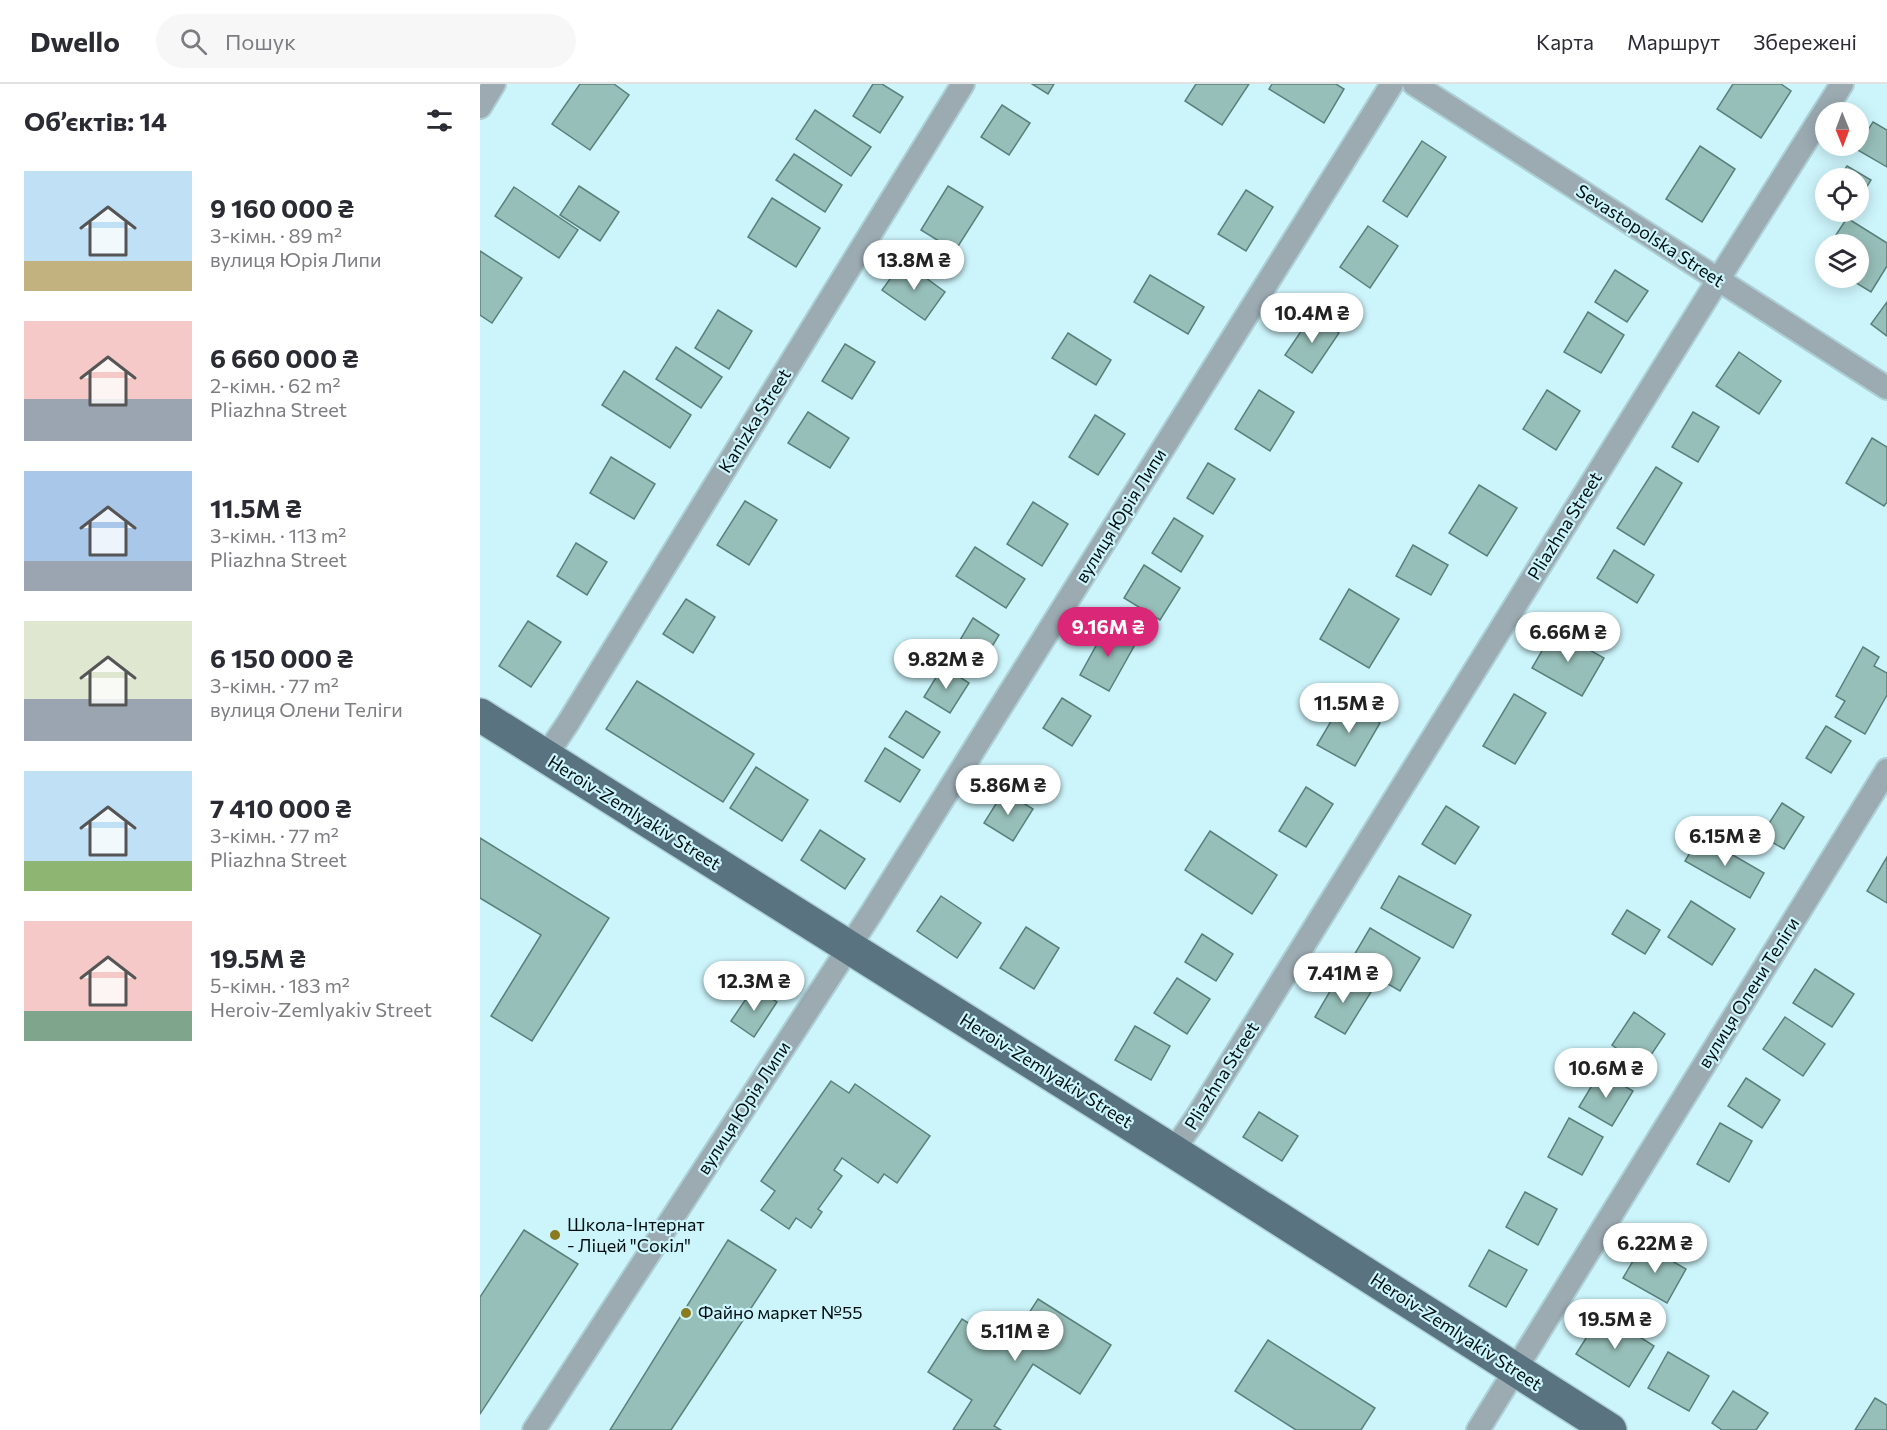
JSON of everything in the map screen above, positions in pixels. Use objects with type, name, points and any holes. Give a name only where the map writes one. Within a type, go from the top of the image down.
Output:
[{"type":"main road","name":"Heroiv-Zemlyakiv Street","points":[[480,715],[1173,1151],[1610,1430]]},
{"type":"street","points":[[480,107],[494,84]]},
{"type":"street","name":"Kanizka Street","points":[[544,757],[580,703],[963,84]]},
{"type":"street","name":"вулиця Юрія Липи","points":[[534,1430],[885,892],[1392,84]]},
{"type":"street","name":"Sevastopolska Street","points":[[1414,84],[1887,388]]},
{"type":"street","name":"Pliazhna Street","points":[[1173,1151],[1209,1098],[1842,84]]},
{"type":"street","name":"вулиця Олени Теліги","points":[[1478,1430],[1887,770]]},
{"type":"building","points":[[580,84],[614,84],[629,95],[590,150],[552,124]]},
{"type":"building","points":[[873,84],[882,84],[903,97],[880,133],[853,116]]},
{"type":"building","points":[[1032,84],[1054,84],[1048,94]]},
{"type":"building","points":[[1196,84],[1249,84],[1222,125],[1185,101]]},
{"type":"building","points":[[1272,84],[1336,84],[1344,89],[1324,123],[1269,89]]},
{"type":"building","points":[[1733,84],[1781,84],[1791,91],[1761,138],[1717,109]]},
{"type":"building","points":[[1002,105],[1030,123],[1009,155],[981,137]]},
{"type":"building","points":[[815,110],[871,147],[851,176],[796,139]]},
{"type":"building","points":[[1873,122],[1887,130],[1887,167],[1868,156],[1869,128]]},
{"type":"building","points":[[1422,141],[1446,157],[1407,217],[1383,201]]},
{"type":"building","points":[[1700,146],[1735,169],[1702,222],[1666,199]]},
{"type":"building","points":[[794,154],[842,185],[825,212],[776,180]]},
{"type":"building","points":[[579,186],[619,212],[600,241],[560,215]]},
{"type":"building","points":[[948,186],[983,207],[955,251],[921,230]]},
{"type":"building","points":[[514,187],[578,230],[559,258],[495,216]]},
{"type":"building","points":[[1246,190],[1273,207],[1246,251],[1218,234]]},
{"type":"building","points":[[772,198],[820,228],[796,267],[748,237]]},
{"type":"building","points":[[1844,222],[1853,222],[1887,243],[1887,266],[1871,292],[1864,288],[1869,288],[1869,234],[1837,234]]},
{"type":"building","points":[[1368,226],[1398,246],[1370,288],[1340,267]]},
{"type":"building","points":[[480,251],[522,278],[492,323],[480,315]]},
{"type":"building","points":[[903,261],[945,292],[925,320],[882,290]]},
{"type":"building","points":[[1615,270],[1648,291],[1627,322],[1595,302]]},
{"type":"building","points":[[1150,275],[1204,307],[1188,334],[1134,302]]},
{"type":"building","points":[[1887,302],[1887,336],[1871,324]]},
{"type":"building","points":[[718,310],[752,331],[729,369],[695,348]]},
{"type":"building","points":[[1588,312],[1624,335],[1601,373],[1564,352]]},
{"type":"building","points":[[1312,315],[1339,333],[1312,373],[1285,355]]},
{"type":"building","points":[[1068,333],[1111,360],[1096,385],[1052,358]]},
{"type":"building","points":[[845,344],[875,362],[852,399],[822,381]]},
{"type":"building","points":[[676,347],[722,377],[701,408],[656,379]]},
{"type":"building","points":[[1739,352],[1781,381],[1759,414],[1716,386]]},
{"type":"building","points":[[624,371],[691,415],[670,448],[602,405]]},
{"type":"building","points":[[1259,390],[1294,412],[1270,451],[1235,429]]},
{"type":"building","points":[[1547,390],[1580,411],[1556,450],[1523,429]]},
{"type":"building","points":[[808,412],[849,438],[830,468],[788,443]]},
{"type":"building","points":[[1693,412],[1719,427],[1698,462],[1672,447]]},
{"type":"building","points":[[1095,415],[1125,434],[1098,475],[1069,457]]},
{"type":"building","points":[[1872,438],[1887,447],[1887,502],[1884,506],[1846,483]]},
{"type":"building","points":[[611,457],[655,484],[634,519],[590,493]]},
{"type":"building","points":[[1208,463],[1235,479],[1213,514],[1187,498]]},
{"type":"building","points":[[1656,467],[1682,483],[1644,545],[1617,528]]},
{"type":"building","points":[[1479,485],[1517,508],[1487,556],[1449,533]]},
{"type":"building","points":[[745,501],[777,520],[749,565],[717,545]]},
{"type":"building","points":[[1033,502],[1068,524],[1042,566],[1007,544]]},
{"type":"building","points":[[1174,518],[1203,536],[1181,572],[1152,553]]},
{"type":"building","points":[[576,543],[607,562],[587,595],[557,576]]},
{"type":"building","points":[[1413,545],[1448,565],[1431,595],[1396,576]]},
{"type":"building","points":[[975,547],[1025,579],[1006,608],[956,576]]},
{"type":"building","points":[[1614,550],[1654,575],[1637,603],[1597,578]]},
{"type":"building","points":[[1144,565],[1180,588],[1160,620],[1124,598]]},
{"type":"building","points":[[1349,589],[1399,619],[1369,668],[1320,639]]},
{"type":"building","points":[[686,599],[715,617],[693,653],[663,634]]},
{"type":"building","points":[[973,618],[999,635],[976,673],[950,657]]},
{"type":"building","points":[[528,621],[561,642],[531,687],[499,666]]},
{"type":"building","points":[[1108,624],[1137,641],[1109,691],[1080,675]]},
{"type":"building","points":[[1554,630],[1604,658],[1582,696],[1532,668]]},
{"type":"building","points":[[1863,647],[1879,657],[1874,666],[1887,673],[1887,695],[1865,734],[1835,717],[1845,701],[1836,696]]},
{"type":"building","points":[[943,666],[969,683],[950,713],[924,697]]},
{"type":"building","points":[[637,681],[754,754],[723,802],[606,729]]},
{"type":"building","points":[[1514,694],[1546,713],[1515,764],[1483,746]]},
{"type":"building","points":[[1062,698],[1091,716],[1072,746],[1043,728]]},
{"type":"building","points":[[1343,701],[1380,723],[1355,766],[1317,745]]},
{"type":"building","points":[[906,711],[940,732],[923,758],[889,737]]},
{"type":"building","points":[[1826,726],[1851,741],[1831,773],[1806,758]]},
{"type":"building","points":[[885,748],[920,770],[900,802],[865,781]]},
{"type":"building","points":[[756,767],[808,800],[782,841],[730,808]]},
{"type":"building","points":[[1306,787],[1333,804],[1306,847],[1279,831]]},
{"type":"building","points":[[1004,791],[1033,809],[1013,841],[984,823]]},
{"type":"building","points":[[1782,803],[1804,817],[1784,849],[1761,836]]},
{"type":"building","points":[[1446,806],[1479,827],[1455,864],[1422,844]]},
{"type":"building","points":[[820,830],[865,859],[845,889],[801,860]]},
{"type":"building","points":[[1210,831],[1277,875],[1252,914],[1185,870]]},
{"type":"building","points":[[1700,836],[1764,873],[1750,898],[1685,861]]},
{"type":"building","points":[[480,838],[609,918],[532,1041],[491,1016],[541,935],[480,898]]},
{"type":"building","points":[[1887,857],[1887,903],[1867,891]]},
{"type":"building","points":[[1399,876],[1471,915],[1453,948],[1381,908]]},
{"type":"building","points":[[941,896],[981,923],[957,958],[917,931]]},
{"type":"building","points":[[1691,901],[1735,929],[1712,965],[1668,937]]},
{"type":"building","points":[[1627,910],[1660,930],[1645,954],[1612,934]]},
{"type":"building","points":[[1026,927],[1059,948],[1034,989],[1000,968]]},
{"type":"building","points":[[1370,928],[1420,958],[1400,991],[1350,962]]},
{"type":"building","points":[[1202,934],[1233,954],[1216,981],[1185,962]]},
{"type":"building","points":[[1815,969],[1854,994],[1832,1027],[1793,1003]]},
{"type":"building","points":[[1340,974],[1371,992],[1345,1034],[1315,1017]]},
{"type":"building","points":[[1177,978],[1210,999],[1187,1034],[1154,1013]]},
{"type":"building","points":[[754,987],[777,1002],[754,1037],[731,1021]]},
{"type":"building","points":[[1634,1012],[1665,1034],[1643,1067],[1612,1045]]},
{"type":"building","points":[[1785,1017],[1825,1044],[1803,1076],[1763,1049]]},
{"type":"building","points":[[1135,1026],[1170,1046],[1151,1080],[1115,1060]]},
{"type":"building","points":[[1600,1072],[1633,1091],[1612,1126],[1579,1107]]},
{"type":"building","points":[[1746,1078],[1780,1100],[1762,1128],[1728,1106]]},
{"type":"building","points":[[831,1081],[849,1093],[855,1084],[930,1136],[897,1183],[884,1174],[878,1183],[842,1158],[834,1170],[842,1176],[818,1209],[822,1212],[811,1228],[796,1218],[789,1229],[761,1210],[775,1191],[761,1181]]},
{"type":"building","points":[[1259,1112],[1298,1136],[1282,1161],[1243,1137]]},
{"type":"building","points":[[1569,1118],[1603,1137],[1582,1175],[1548,1157]]},
{"type":"building","points":[[1720,1123],[1752,1141],[1729,1182],[1697,1164]]},
{"type":"building","points":[[1525,1192],[1557,1209],[1538,1245],[1506,1227]]},
{"type":"building","points":[[524,1230],[578,1264],[480,1414],[480,1297]]},
{"type":"building","points":[[728,1240],[776,1270],[671,1430],[610,1430]]},
{"type":"building","points":[[1643,1244],[1686,1269],[1667,1303],[1623,1278]]},
{"type":"building","points":[[1489,1250],[1527,1270],[1506,1307],[1469,1286]]},
{"type":"building","points":[[1038,1299],[1111,1345],[1080,1394],[1033,1364],[994,1426],[1001,1430],[953,1430],[972,1400],[928,1372],[962,1319],[1007,1347]]},
{"type":"building","points":[[1602,1313],[1654,1346],[1629,1387],[1576,1354]]},
{"type":"building","points":[[1268,1340],[1375,1408],[1361,1430],[1296,1430],[1235,1391]]},
{"type":"building","points":[[1668,1352],[1709,1376],[1689,1411],[1648,1388]]},
{"type":"building","points":[[1733,1391],[1768,1413],[1756,1430],[1722,1430],[1712,1423]]},
{"type":"building","points":[[1875,1398],[1887,1405],[1887,1430],[1855,1430]]},
{"type":"place","name":"Школа-Інтернат - Ліцей \"Сокіл\"","points":[[555,1235]]},
{"type":"place","name":"Файно маркет №55","points":[[686,1313]]}]
